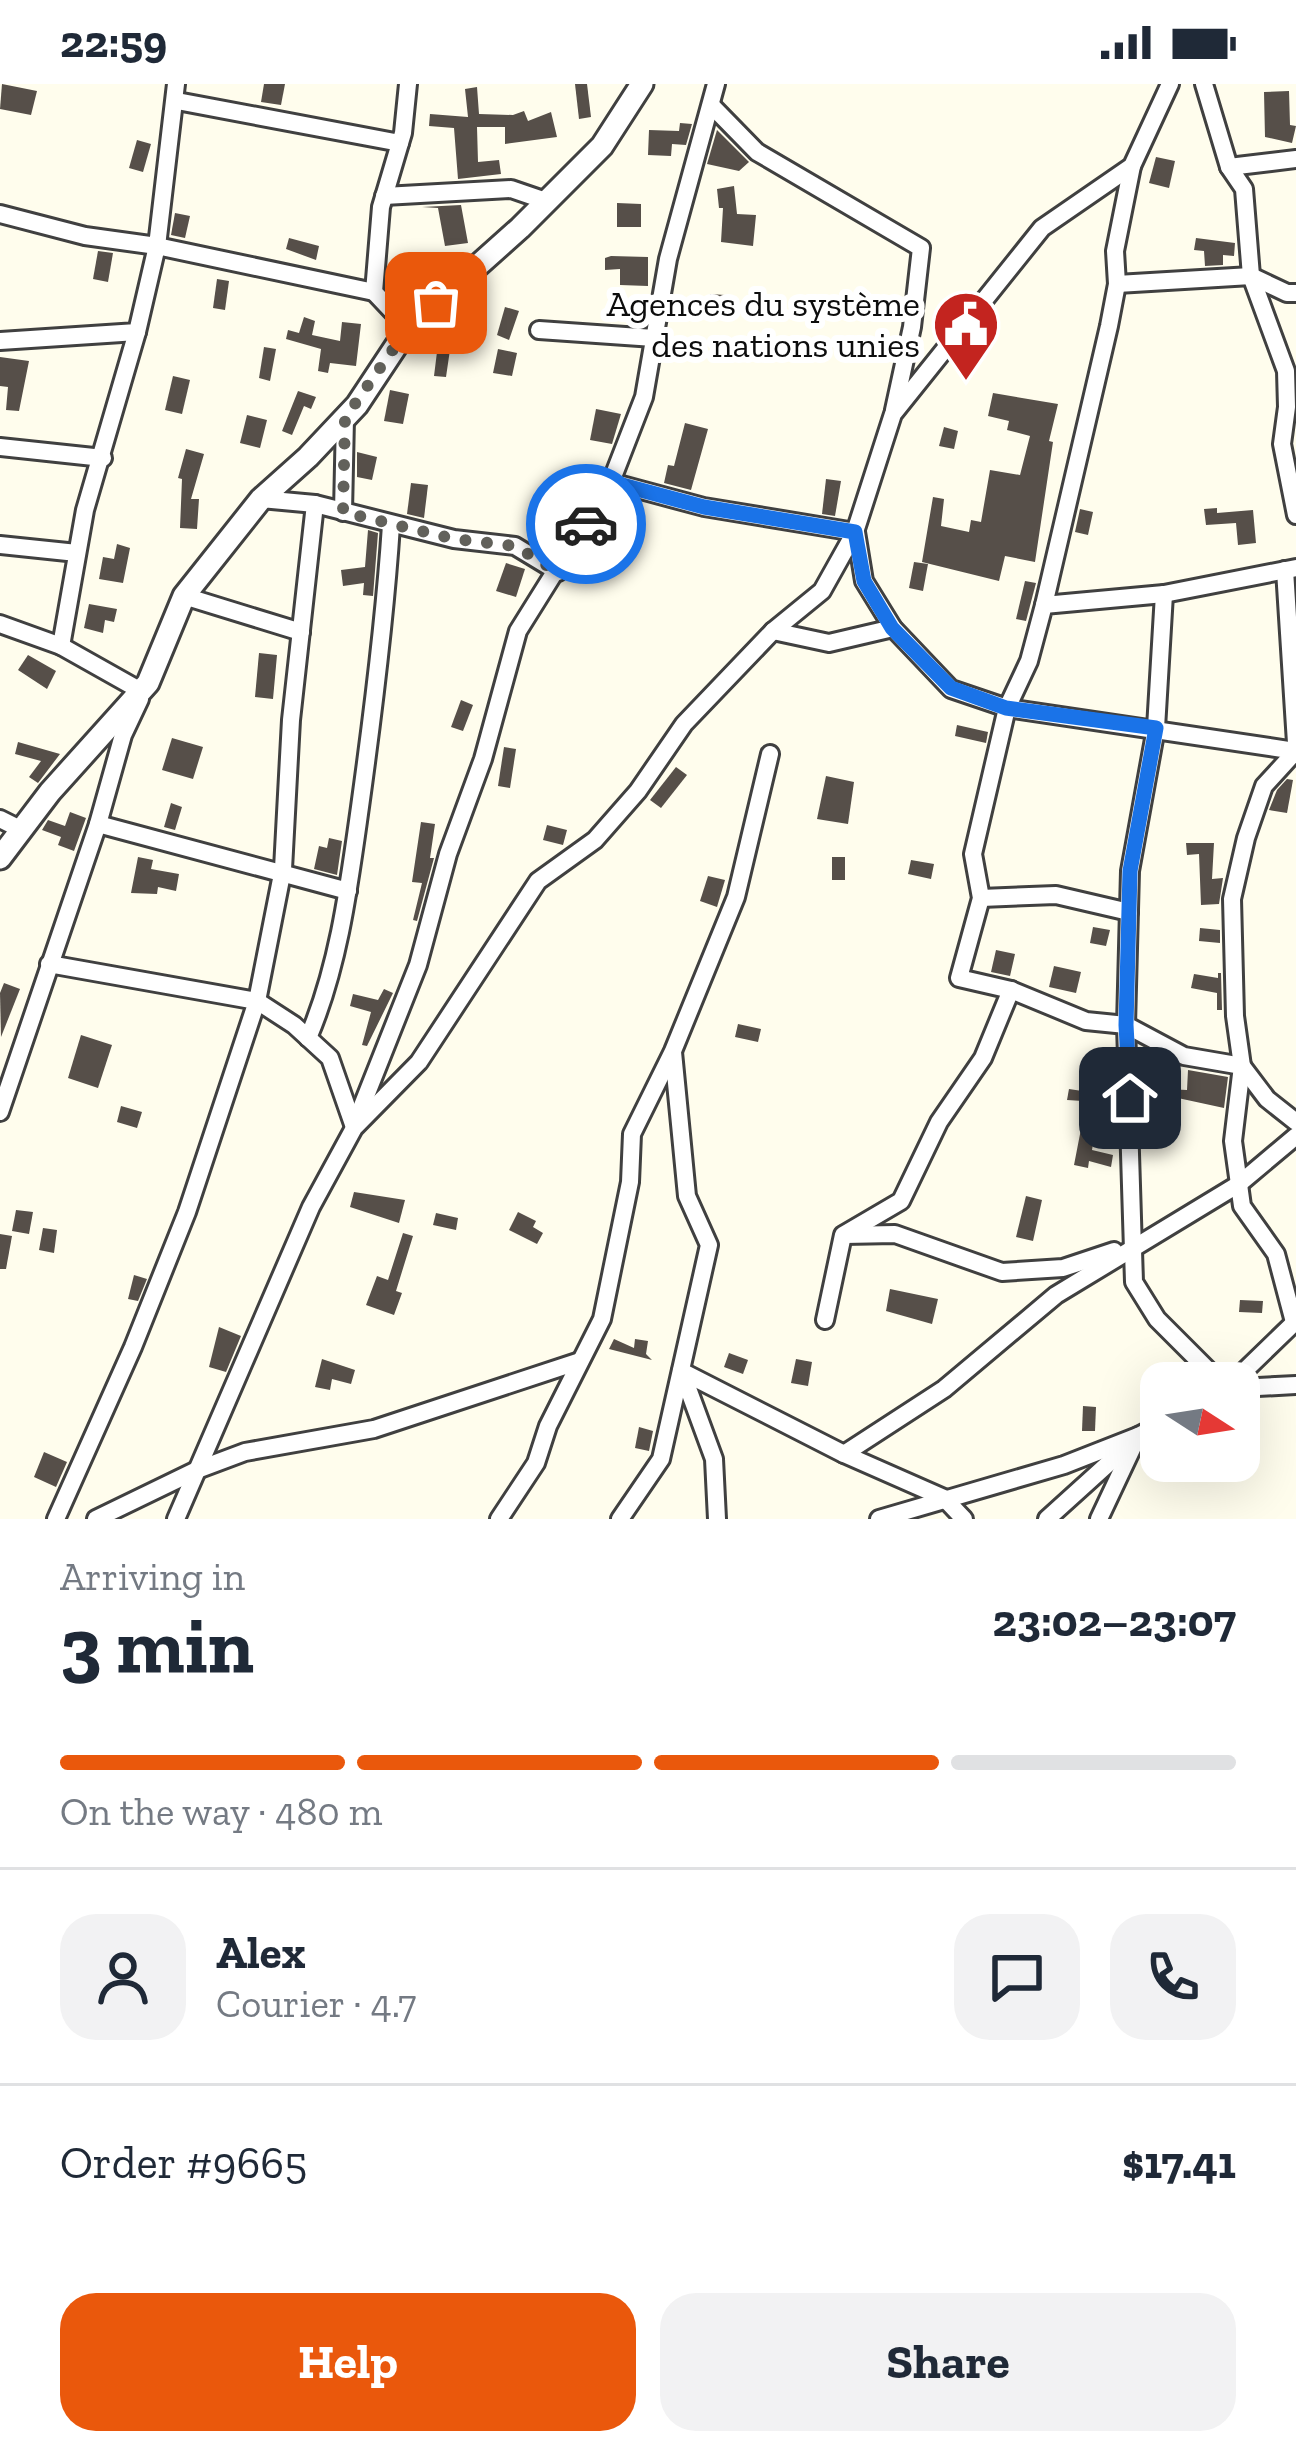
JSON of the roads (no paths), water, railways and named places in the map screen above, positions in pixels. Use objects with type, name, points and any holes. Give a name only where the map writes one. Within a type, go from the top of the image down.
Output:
[{"type":"street","points":[[374,292],[385,196],[400,143],[408,84]]},
{"type":"street","points":[[0,1112],[98,824],[123,735],[184,596],[261,499],[345,418],[408,328],[602,146],[642,84]]},
{"type":"street","points":[[176,1519],[311,1207],[354,1128],[418,965],[518,632],[611,482],[644,397],[668,259],[716,84]]},
{"type":"street","points":[[1170,84],[1132,166],[1115,251],[1117,284],[1044,605],[1029,661],[1006,708],[973,854],[981,898],[959,978],[1011,990],[1086,1021],[1126,1025],[1184,1056],[1242,1066],[1267,1099],[1296,1122]]},
{"type":"street","points":[[1204,84],[1228,167],[1244,189],[1251,276],[1291,369],[1282,444],[1296,515]]},
{"type":"street","points":[[61,646],[86,510],[157,246],[177,93],[400,143]]},
{"type":"street","points":[[354,1128],[419,1062],[538,881],[595,840],[638,791],[685,724],[773,631],[822,591],[855,532],[892,414],[912,327],[921,248],[757,152],[711,105]]},
{"type":"street","points":[[1228,167],[1296,159]]},
{"type":"street","points":[[892,414],[950,348],[1042,228],[1132,166]]},
{"type":"street","points":[[385,196],[511,189],[546,201]]},
{"type":"street","points":[[0,214],[85,236],[157,246],[374,292],[408,328]]},
{"type":"street","points":[[1117,284],[1251,276],[1286,293],[1296,292]]},
{"type":"street","points":[[538,330],[654,338]]},
{"type":"street","points":[[0,341],[137,332]]},
{"type":"street","points":[[343,512],[345,418]]},
{"type":"street","points":[[0,447],[103,458]]},
{"type":"street","points":[[611,482],[704,507],[855,532]]},
{"type":"street","points":[[261,499],[315,504],[454,539],[515,546],[558,572]]},
{"type":"street","points":[[56,1519],[134,1347],[187,1212],[257,1001],[281,876],[315,504]]},
{"type":"street","points":[[308,1038],[322,1005],[348,891],[386,608],[392,525]]},
{"type":"street","points":[[855,532],[864,581],[892,628],[951,688],[1006,708],[1296,748]]},
{"type":"street","points":[[0,544],[77,553]]},
{"type":"street","points":[[1044,605],[1164,594],[1290,569],[1296,748],[1264,786],[1232,899],[1235,1016],[1242,1066],[1233,1141],[1242,1205],[1276,1254],[1295,1321],[1257,1362]]},
{"type":"street","points":[[1164,594],[1156,728],[1130,871],[1126,1025],[1132,1245],[1134,1282],[1157,1319],[1200,1362]]},
{"type":"street","points":[[184,596],[301,632]]},
{"type":"street","points":[[0,624],[61,646],[144,687]]},
{"type":"street","points":[[773,631],[829,644],[892,628]]},
{"type":"street","points":[[0,858],[10,824],[144,687]]},
{"type":"street","points":[[499,1519],[536,1463],[548,1426],[602,1319],[630,1182],[632,1134],[673,1051],[744,875],[770,754]]},
{"type":"street","points":[[98,824],[348,891]]},
{"type":"street","points":[[981,898],[1056,895],[1130,912]]},
{"type":"street","points":[[49,964],[257,1001],[330,1058],[354,1128]]},
{"type":"street","points":[[825,1320],[843,1235],[901,1201],[939,1122],[982,1058],[1011,990]]},
{"type":"street","points":[[620,1519],[662,1459],[709,1245],[687,1196],[673,1051]]},
{"type":"street","points":[[844,1454],[944,1389],[1056,1295],[1239,1184],[1296,1136]]},
{"type":"street","points":[[843,1235],[895,1234],[1002,1272],[1063,1268],[1132,1245]]},
{"type":"street","points":[[96,1519],[196,1470],[245,1452],[374,1430],[580,1361]]},
{"type":"street","points":[[681,1371],[844,1454],[944,1498],[964,1519]]},
{"type":"street","points":[[681,1371],[714,1460],[717,1519]]},
{"type":"street","points":[[1260,1385],[1296,1385]]},
{"type":"street","points":[[880,1519],[1064,1465],[1138,1436]]},
{"type":"street","points":[[1047,1519],[1138,1436]]},
{"type":"street","points":[[1100,1519],[1138,1436]]},
{"type":"place","name":"Agences du système des nations unies","points":[[966,383]]}]
